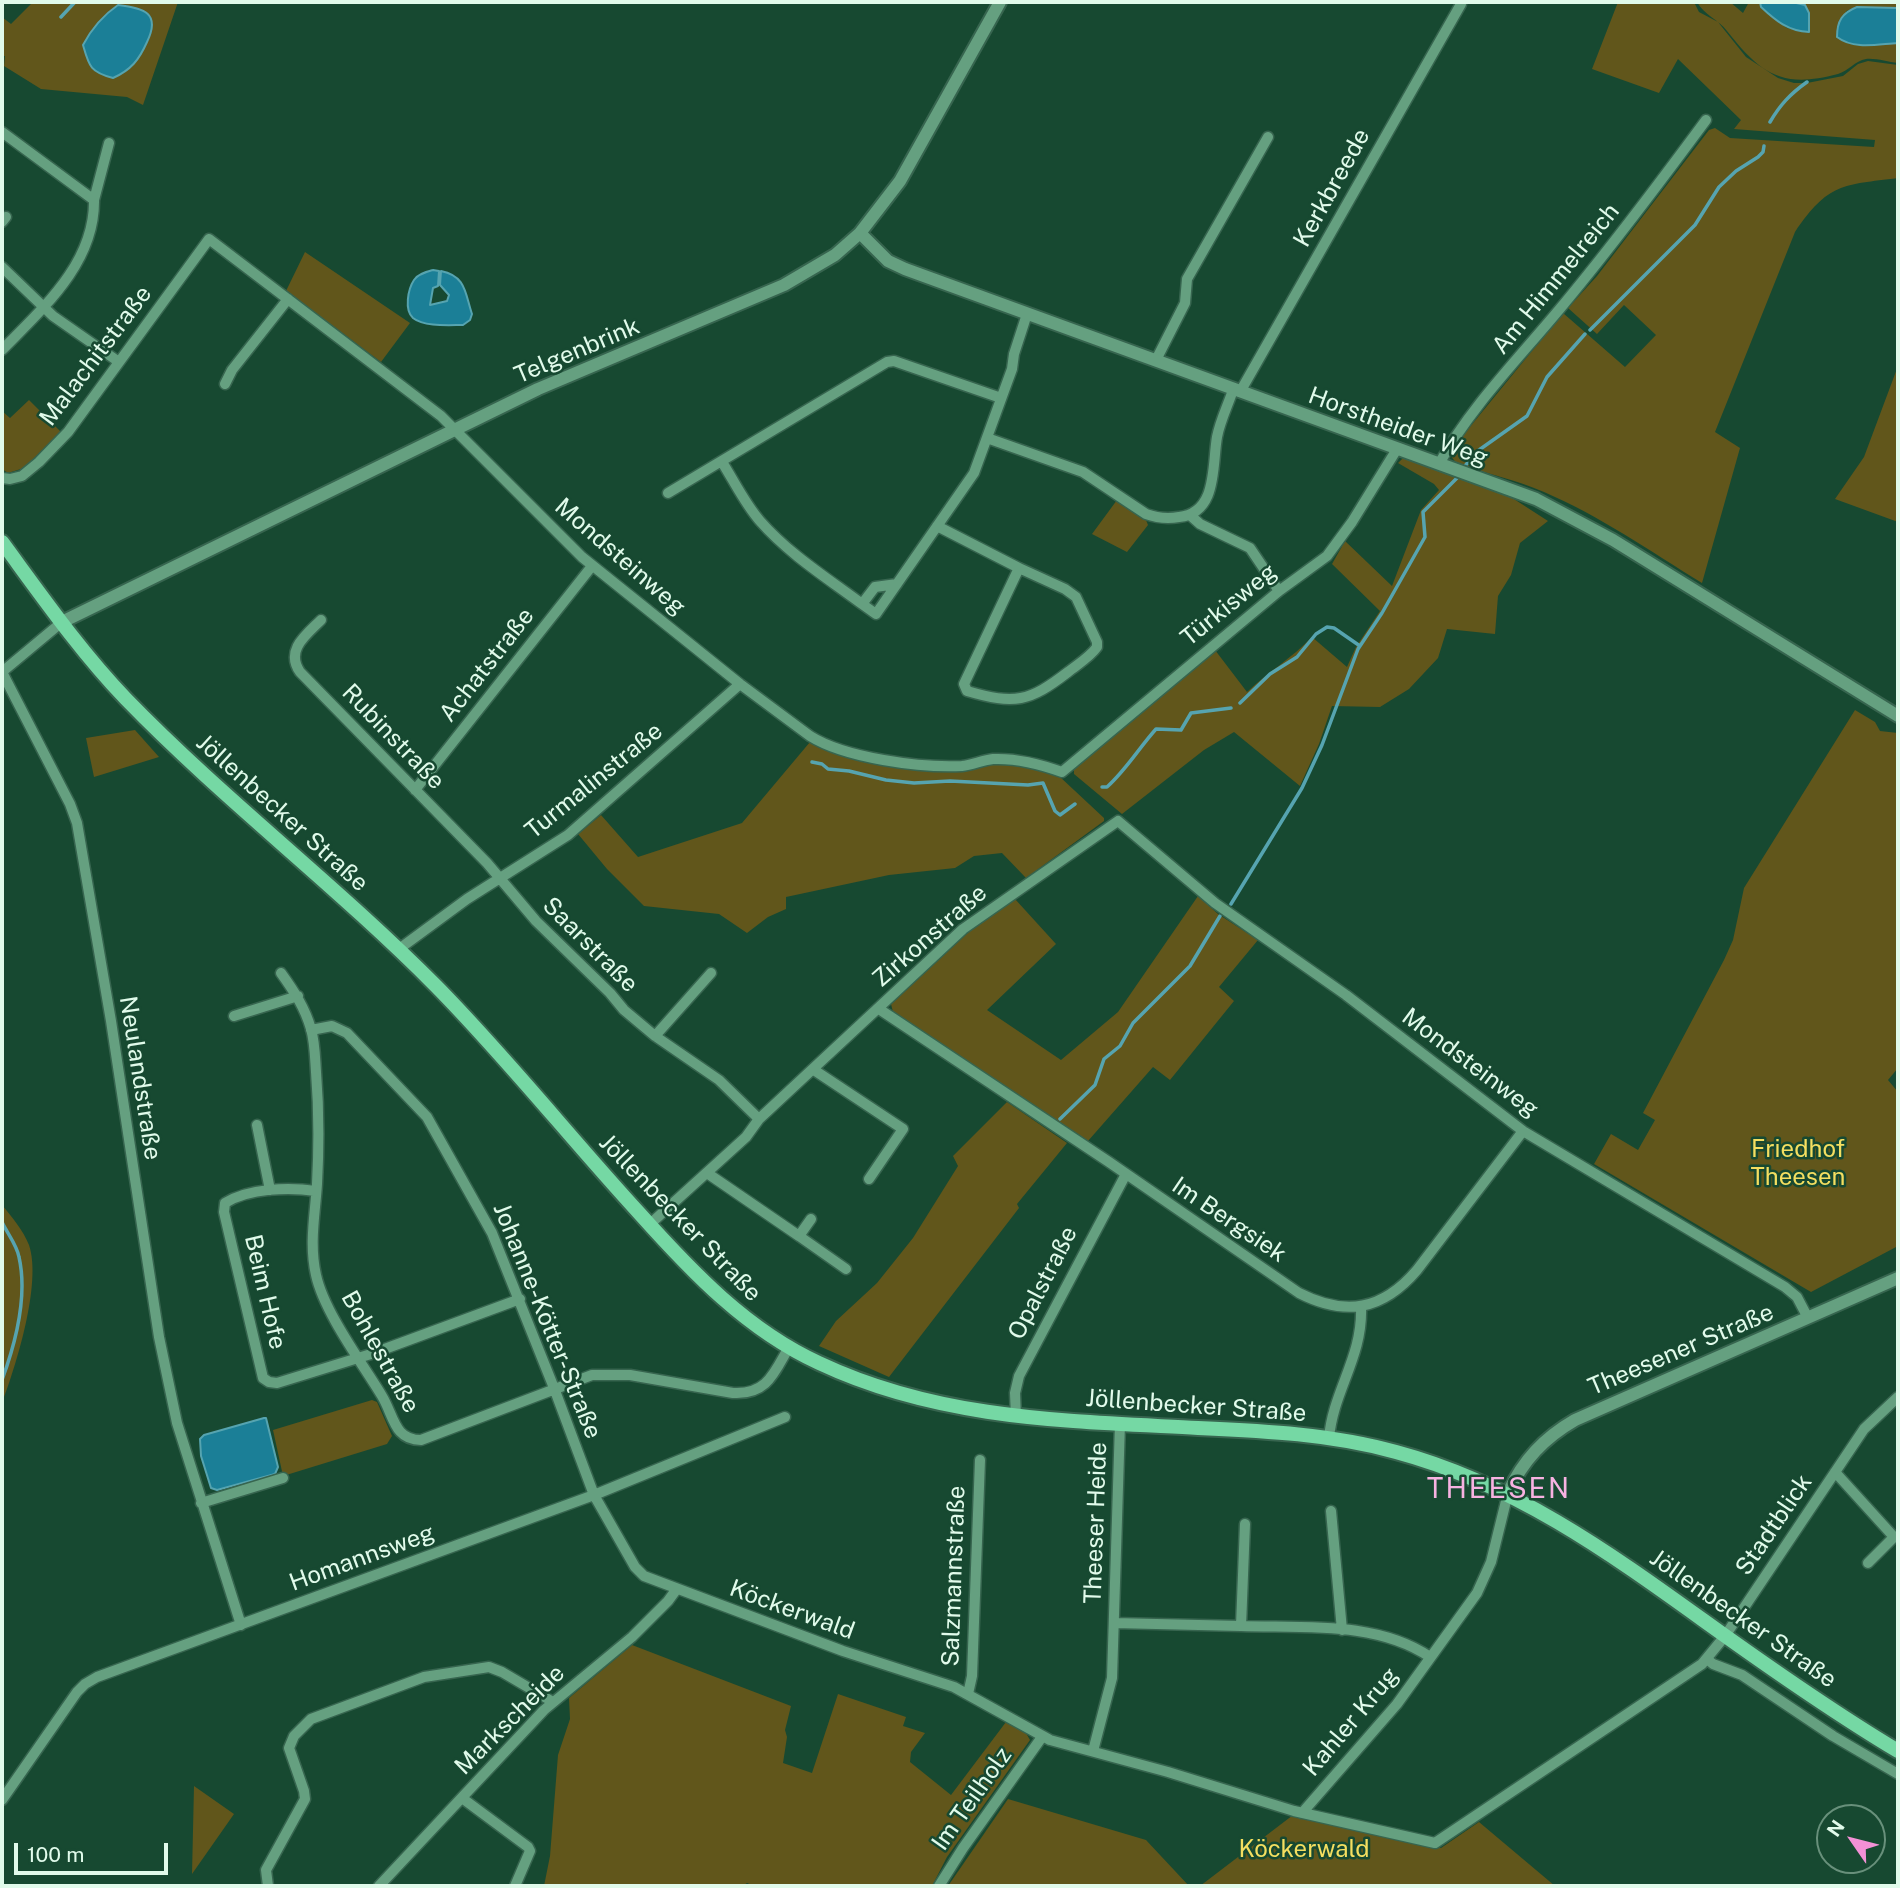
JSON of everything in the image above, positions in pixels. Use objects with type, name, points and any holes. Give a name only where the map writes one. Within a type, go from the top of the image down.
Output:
[{"type":"main road","name":"Jöllenbecker Straße","points":[[2,542],[62,622],[120,692],[236,804],[399,949],[500,1054],[649,1225],[738,1313],[789,1348],[839,1372],[901,1393],[960,1408],[1016,1417],[1247,1430],[1329,1438],[1404,1454],[1464,1474],[1507,1493],[1567,1526],[1845,1719],[1898,1751]]},
{"type":"street","name":"Telgenbrink","points":[[62,622],[538,389],[783,285],[835,255],[860,233],[900,181],[1000,2]]},
{"type":"street","name":"Kerkbreede","points":[[1191,516],[1202,505],[1211,487],[1217,438],[1237,391],[1461,4]]},
{"type":"street","name":"Am Himmelreich","points":[[1439,464],[1447,449],[1488,395],[1636,215],[1706,120]]},
{"type":"street","points":[[2,132],[94,200]]},
{"type":"street","points":[[1156,360],[1185,303],[1187,279],[1268,137]]},
{"type":"street","points":[[2,350],[43,308],[71,273],[88,243],[93,224],[94,200],[109,143]]},
{"type":"street","name":"Horstheider Weg","points":[[860,233],[894,265],[1555,508],[1613,540],[1898,716]]},
{"type":"street","name":"Mondsteinweg","points":[[209,239],[441,416],[592,566],[740,684],[815,739],[864,755],[924,765],[962,766],[991,759],[1044,765],[1062,772]]},
{"type":"street","name":"Malachitstraße","points":[[2,478],[22,476],[53,448],[209,239]]},
{"type":"street","points":[[2,267],[43,308],[119,362]]},
{"type":"street","points":[[225,384],[232,370],[288,299]]},
{"type":"street","points":[[722,462],[754,513],[771,532],[813,568],[876,614],[974,473],[1027,314]]},
{"type":"street","points":[[668,493],[887,362],[894,361],[1001,398]]},
{"type":"street","points":[[987,438],[1083,472],[1146,514],[1172,518],[1191,516],[1200,524],[1250,548],[1279,591]]},
{"type":"street","name":"Türkisweg","points":[[1062,772],[1279,591],[1318,563],[1338,542],[1397,449]]},
{"type":"street","points":[[937,526],[1065,589],[1076,597],[1097,642],[1097,647],[1057,681],[1034,696],[1014,701],[967,691],[964,684],[1019,568]]},
{"type":"street","name":"Achatstraße","points":[[415,790],[592,566]]},
{"type":"street","points":[[862,604],[875,587],[897,584]]},
{"type":"street","name":"Rubinstraße","points":[[321,620],[298,644],[294,653],[296,666],[499,878]]},
{"type":"street","points":[[2,672],[62,622]]},
{"type":"street","name":"Neulandstraße","points":[[2,672],[66,796],[77,823],[111,1021],[159,1337],[177,1423],[240,1625]]},
{"type":"street","name":"Turmalinstraße","points":[[399,949],[589,818],[740,684]]},
{"type":"street","name":"Mondsteinweg","points":[[1118,821],[1215,903],[1346,995],[1523,1131],[1784,1287],[1797,1297],[1808,1318]]},
{"type":"street","name":"Zirkonstraße","points":[[649,1225],[962,929],[1118,821]]},
{"type":"street","name":"Saarstraße","points":[[499,878],[536,921],[624,1010],[655,1036],[719,1080],[759,1119]]},
{"type":"street","name":"Bohlestraße","points":[[281,973],[298,996],[312,1030],[319,1133],[312,1252],[316,1277],[333,1315],[388,1405],[398,1430],[411,1440],[421,1440],[592,1376],[614,1374],[733,1393],[750,1393],[768,1382],[789,1348]]},
{"type":"street","points":[[655,1036],[711,973]]},
{"type":"street","points":[[234,1016],[298,996]]},
{"type":"street","name":"Im Bergsiek","points":[[879,1009],[1299,1293],[1328,1305],[1361,1307],[1385,1299],[1407,1282],[1523,1131]]},
{"type":"street","name":"Johanne-Kötter-Straße","points":[[312,1030],[332,1026],[347,1032],[427,1117],[492,1233],[520,1299],[594,1495]]},
{"type":"street","points":[[814,1070],[903,1129],[870,1179]]},
{"type":"street","points":[[257,1125],[270,1190]]},
{"type":"street","points":[[707,1173],[846,1269]]},
{"type":"street","name":"Opalstraße","points":[[1016,1417],[1015,1393],[1019,1376],[1126,1174]]},
{"type":"street","name":"Beim Hofe","points":[[316,1191],[300,1188],[270,1190],[234,1197],[225,1203],[224,1212],[263,1377],[269,1382],[277,1383],[371,1354],[520,1299]]},
{"type":"street","points":[[799,1236],[811,1219]]},
{"type":"street","name":"Theesener Straße","points":[[1507,1493],[1531,1454],[1569,1423],[1898,1278]]},
{"type":"street","points":[[1329,1438],[1333,1415],[1358,1347],[1361,1307]]},
{"type":"street","name":"Stadtblick","points":[[1725,1636],[1864,1429],[1898,1397]]},
{"type":"street","name":"Homannsweg","points":[[2,1800],[77,1692],[97,1677],[594,1495],[785,1418]]},
{"type":"street","name":"Theeser Heide","points":[[1093,1751],[1111,1685],[1120,1423]]},
{"type":"street","name":"Salzmannstraße","points":[[968,1694],[972,1676],[980,1460]]},
{"type":"street","name":"Stadtblick","points":[[1835,1472],[1896,1535],[1868,1563]]},
{"type":"street","points":[[201,1503],[283,1478]]},
{"type":"street","name":"Kahler Krug","points":[[1303,1813],[1386,1717],[1476,1593],[1486,1576],[1507,1493]]},
{"type":"street","name":"Köckerwald","points":[[594,1495],[639,1573],[650,1580],[968,1694],[1042,1737],[1303,1813],[1436,1843],[1707,1659],[1725,1636]]},
{"type":"street","points":[[1331,1511],[1342,1630]]},
{"type":"street","points":[[1241,1626],[1245,1524]]},
{"type":"street","name":"Markscheide","points":[[379,1886],[553,1702],[632,1637],[676,1590]]},
{"type":"street","name":"Theeser Heide","points":[[1114,1623],[1241,1626]]},
{"type":"street","name":"Kahler Krug","points":[[1241,1626],[1371,1633],[1403,1642],[1430,1657]]},
{"type":"street","points":[[1707,1659],[1742,1675],[1833,1736],[1898,1774]]},
{"type":"street","points":[[268,1886],[266,1870],[305,1799],[289,1748],[294,1735],[304,1723],[424,1677],[489,1667],[553,1702]]},
{"type":"street","name":"Im Teilholz","points":[[939,1886],[958,1854],[1042,1737]]},
{"type":"street","points":[[462,1798],[530,1851],[515,1886]]},
{"type":"green space","points":[[33,2],[178,2],[143,105],[127,97],[41,89],[4,66],[2,17],[11,24]]},
{"type":"green space","points":[[1618,2],[1694,2],[1699,12],[1718,22],[1746,57],[1778,78],[1794,83],[1843,76],[1858,64],[1868,61],[1898,65],[1898,178],[1863,182],[1838,189],[1817,204],[1795,232],[1715,432],[1740,448],[1702,583],[1565,501],[1523,484],[1457,464],[1450,455],[1451,450],[1563,313],[1625,367],[1656,335],[1624,305],[1597,334],[1568,308],[1597,276],[1709,130],[1715,128],[1730,138],[1874,147],[1875,140],[1734,129],[1741,120],[1678,59],[1659,93],[1592,69]]},
{"type":"green space","points":[[1697,2],[1730,2],[1743,13],[1749,2],[1760,2],[1761,8],[1787,28],[1809,32],[1805,5],[1792,2],[1898,2],[1898,8],[1857,8],[1846,11],[1852,45],[1898,43],[1898,63],[1866,59],[1838,74],[1802,80],[1787,78],[1774,74],[1751,58]]},
{"type":"green space","points":[[305,252],[410,323],[381,362],[286,291]]},
{"type":"green space","points":[[1898,366],[1898,522],[1835,499],[1864,457]]},
{"type":"green space","points":[[29,400],[61,432],[24,468],[8,473],[2,469],[2,411],[10,418]]},
{"type":"green space","points":[[1404,457],[1500,490],[1548,521],[1520,543],[1511,575],[1498,596],[1495,634],[1447,629],[1438,658],[1409,689],[1380,707],[1332,706],[1300,786],[1234,732],[1204,750],[1122,814],[1074,774],[1074,767],[1215,650],[1247,692],[1312,637],[1347,667],[1356,647],[1380,611],[1332,564],[1345,541],[1392,586],[1421,510],[1439,490],[1434,484],[1398,463]]},
{"type":"green space","points":[[1117,500],[1146,520],[1148,525],[1127,552],[1092,534]]},
{"type":"green space","name":"Friedhof Theesen","points":[[1855,710],[1875,722],[1880,731],[1898,733],[1898,1068],[1888,1080],[1898,1092],[1898,1246],[1811,1292],[1594,1164],[1611,1134],[1638,1150],[1655,1120],[1643,1113],[1733,940],[1744,888]]},
{"type":"green space","points":[[135,730],[159,757],[94,777],[86,738]]},
{"type":"green space","points":[[810,742],[875,763],[918,770],[963,770],[993,763],[1045,769],[1059,776],[1104,818],[1104,821],[1026,878],[1002,853],[974,856],[955,868],[889,875],[786,897],[786,909],[768,917],[747,933],[719,914],[644,906],[607,869],[578,834],[601,815],[638,857],[742,823]]},
{"type":"green space","points":[[1198,896],[1218,914],[1258,940],[1219,987],[1234,1001],[1170,1080],[1153,1067],[1088,1141],[893,1012],[891,1004],[973,928],[1015,899],[1056,944],[987,1010],[1061,1060],[1118,1012]]},
{"type":"green space","points":[[1007,1102],[1067,1143],[1017,1204],[1019,1208],[889,1377],[819,1346],[836,1321],[877,1283],[913,1238],[958,1166],[953,1156]]},
{"type":"green space","points":[[2,1205],[29,1245],[32,1281],[26,1324],[2,1403]]},
{"type":"green space","points":[[372,1400],[377,1402],[392,1436],[387,1444],[283,1476],[273,1430]]},
{"type":"green space","points":[[632,1645],[791,1706],[785,1730],[787,1737],[783,1763],[812,1773],[838,1694],[906,1717],[903,1726],[925,1733],[911,1752],[910,1762],[951,1795],[1006,1722],[1026,1733],[1030,1740],[947,1857],[932,1886],[754,1886],[747,1883],[743,1886],[544,1886],[550,1856],[558,1755],[570,1719],[569,1698]]},
{"type":"green space","points":[[194,1786],[234,1814],[192,1874]]},
{"type":"green space","points":[[1008,1799],[1146,1840],[1189,1886],[948,1886]]},
{"type":"green space","name":"Köckerwald","points":[[1297,1812],[1441,1848],[1479,1822],[1555,1886],[1200,1886]]},
{"type":"water","points":[[1760,2],[1792,2],[1805,5],[1809,13],[1809,32],[1795,30],[1783,24],[1761,7]]},
{"type":"water","points":[[118,5],[142,10],[151,18],[152,24],[147,42],[137,59],[125,72],[113,78],[92,67],[83,45],[98,23]]},
{"type":"water","points":[[1857,7],[1898,8],[1898,43],[1858,45],[1837,37],[1841,18]]},
{"type":"water","points":[[433,270],[439,271],[438,286],[433,288],[430,305],[447,301],[449,295],[440,285],[441,271],[449,273],[463,286],[472,314],[470,320],[463,325],[423,323],[410,314],[408,299],[414,280]]},
{"type":"water","points":[[264,1418],[278,1467],[275,1474],[217,1490],[211,1488],[201,1456],[200,1439],[204,1435]]},
{"type":"waterway","points":[[61,17],[75,2]]},
{"type":"waterway","points":[[1770,122],[1786,100],[1807,82]]},
{"type":"waterway","points":[[1590,330],[1695,225],[1719,187],[1736,171],[1758,157],[1764,146]]},
{"type":"waterway","points":[[1464,467],[1479,450],[1527,416],[1547,377],[1585,334]]},
{"type":"waterway","points":[[1231,904],[1302,788],[1322,745],[1358,649],[1382,613],[1425,537],[1423,512],[1458,477]]},
{"type":"waterway","points":[[1240,703],[1270,674],[1297,657],[1316,634],[1327,627],[1334,628],[1360,646]]},
{"type":"waterway","points":[[1102,787],[1107,787],[1114,780],[1156,729],[1181,730],[1191,713],[1231,708]]},
{"type":"waterway","points":[[812,762],[822,764],[828,769],[914,783],[1043,783],[1055,811],[1060,815],[1075,804]]},
{"type":"waterway","points":[[1060,1119],[1095,1085],[1104,1059],[1120,1046],[1133,1023],[1190,966],[1220,916]]},
{"type":"waterway","points":[[2,1222],[18,1253],[22,1288],[16,1335],[2,1380]]},
{"type":"district","name":"THEESEN","points":[[1499,1489]]}]
